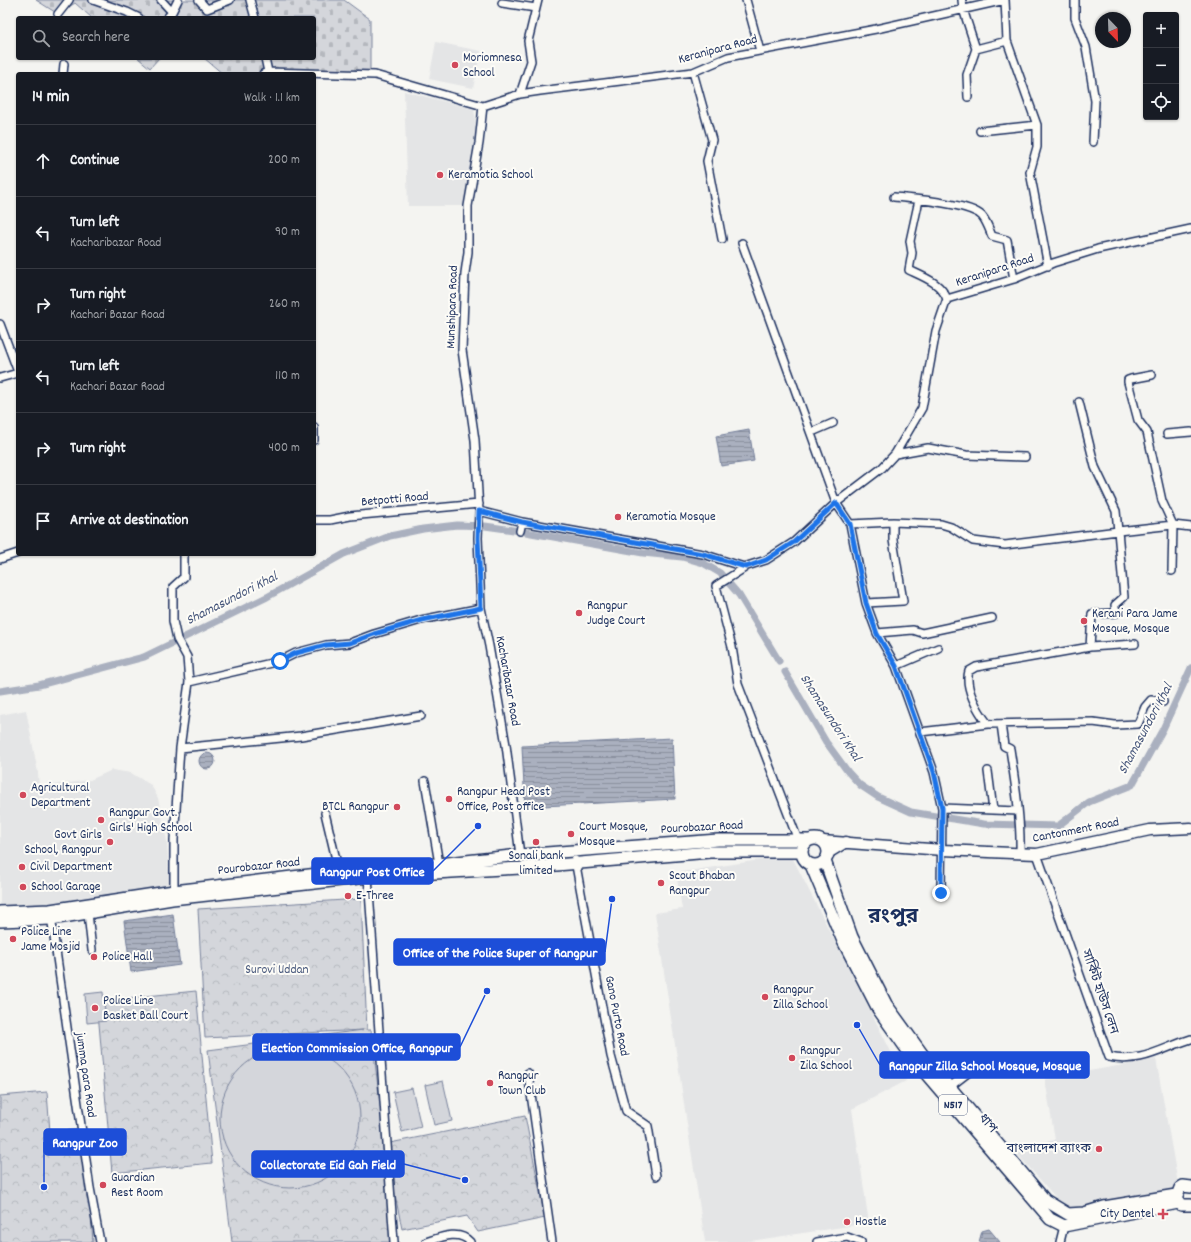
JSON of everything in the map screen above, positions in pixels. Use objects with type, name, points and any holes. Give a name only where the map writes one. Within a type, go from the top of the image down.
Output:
[{"type":"highway","name":"Pourobazar Road","points":[[0,921],[50,914],[174,891],[369,868],[439,864],[520,854],[718,840],[810,840]]},
{"type":"highway","points":[[802,852],[803,847],[810,840],[822,841]]},
{"type":"highway","name":"ধাপ","points":[[822,841],[827,848],[826,857],[852,936],[886,1004],[923,1054],[946,1090],[1050,1219],[1064,1226],[1184,1204]]},
{"type":"highway","name":"Pourobazar Road","points":[[0,912],[50,914],[88,913],[172,899],[368,877],[710,852],[802,852]]},
{"type":"highway","name":"ধাপ","points":[[802,852],[806,862],[811,864],[843,941],[878,1010],[915,1061],[946,1090],[1045,1200],[1063,1213],[1084,1213],[1104,1207],[1184,1204]]},
{"type":"highway","points":[[811,864],[816,865],[826,857]]},
{"type":"highway","name":"ধাপ","points":[[1184,1204],[1180,1188],[1187,1186],[1191,1187]]},
{"type":"main road","name":"Cantonment Road","points":[[822,841],[943,850],[1037,854],[1150,830],[1191,828]]},
{"type":"main road","points":[[826,857],[846,842]]},
{"type":"street","points":[[58,14],[69,0]]},
{"type":"street","points":[[93,0],[135,16]]},
{"type":"street","points":[[161,0],[172,12]]},
{"type":"street","points":[[169,16],[178,0]]},
{"type":"street","points":[[199,0],[207,9],[230,0]]},
{"type":"street","points":[[250,0],[254,16]]},
{"type":"street","points":[[746,0],[760,51]]},
{"type":"street","points":[[962,0],[963,9],[976,49],[967,75],[968,97]]},
{"type":"street","points":[[1005,0],[1007,41],[1037,125],[1037,147],[1030,172],[1048,266]]},
{"type":"street","name":"Keranipara Road","points":[[484,106],[520,94],[586,87],[627,79],[693,72],[728,58],[876,29],[1005,0]]},
{"type":"street","points":[[1075,0],[1075,18],[1086,46],[1096,101],[1093,142]]},
{"type":"street","points":[[502,3],[537,4],[528,41],[531,61],[520,94]]},
{"type":"street","points":[[976,49],[1007,41]]},
{"type":"street","points":[[265,60],[265,72]]},
{"type":"street","points":[[63,72],[64,64]]},
{"type":"street","points":[[693,72],[712,140],[707,161],[722,239]]},
{"type":"street","points":[[316,74],[375,75],[484,106]]},
{"type":"street","name":"Munshipara Road","points":[[479,507],[475,440],[462,350],[465,273],[468,252],[468,206],[484,106]]},
{"type":"street","points":[[1008,128],[980,131],[1037,125]]},
{"type":"street","points":[[894,197],[941,203],[972,211],[981,215],[994,238],[1007,240],[1014,279]]},
{"type":"street","points":[[919,200],[910,241],[912,253],[909,270],[926,277],[944,290],[947,299]]},
{"type":"street","name":"Keranipara Road","points":[[798,840],[738,684],[732,646],[716,586],[746,567],[766,560],[794,542],[839,501],[882,468],[895,454],[922,408],[936,331],[947,299],[1014,279],[1098,249],[1191,229]]},
{"type":"street","points":[[742,243],[812,432],[839,501],[850,524],[866,603],[877,634],[896,666],[934,772],[942,808],[943,850],[941,893]]},
{"type":"street","points":[[0,324],[16,368]]},
{"type":"street","points":[[0,378],[16,374]]},
{"type":"street","points":[[1152,375],[1131,379],[1128,380],[1128,382],[1138,420],[1147,432],[1162,501],[1173,525],[1172,571]]},
{"type":"street","points":[[1079,402],[1095,467],[1116,511],[1124,597],[1115,605],[1116,613],[1092,614],[1090,647]]},
{"type":"street","points":[[812,432],[832,423]]},
{"type":"street","points":[[1167,434],[1191,432]]},
{"type":"street","points":[[895,454],[928,448],[966,455],[1025,457]]},
{"type":"street","name":"Betpotti Road","points":[[316,520],[330,520],[350,516],[479,507],[522,522],[645,545],[703,554],[746,567]]},
{"type":"street","name":"Kacharibazar Road","points":[[479,507],[478,538],[481,608],[490,646],[506,745],[520,854]]},
{"type":"street","points":[[520,531],[522,522]]},
{"type":"street","points":[[850,524],[893,522],[941,524],[951,527],[973,541],[1005,544],[1173,525],[1191,527]]},
{"type":"street","points":[[866,603],[903,601],[893,540],[893,522]]},
{"type":"street","points":[[573,540],[576,532]]},
{"type":"street","points":[[643,553],[645,545]]},
{"type":"street","points":[[0,559],[16,554]]},
{"type":"street","points":[[174,891],[174,840],[180,748],[189,682],[187,657],[177,639],[173,621],[174,587],[184,577],[184,556]]},
{"type":"street","points":[[189,682],[280,661],[296,653],[326,645],[350,643],[374,634],[422,620],[481,608]]},
{"type":"street","points":[[877,634],[913,630],[922,633],[992,618]]},
{"type":"street","points":[[988,724],[979,712],[966,679],[968,671],[976,667],[1090,647],[1136,644]]},
{"type":"street","points":[[896,666],[938,648]]},
{"type":"street","points":[[920,732],[988,724],[1093,722],[1115,725],[1138,724],[1145,707],[1151,700],[1163,702]]},
{"type":"street","points":[[180,748],[301,736],[421,716]]},
{"type":"street","points":[[1002,724],[1004,746],[1010,749],[1018,811],[1020,853]]},
{"type":"street","points":[[988,771],[993,810]]},
{"type":"street","points":[[425,781],[439,864]]},
{"type":"street","points":[[942,808],[1018,811]]},
{"type":"street","points":[[325,813],[339,872]]},
{"type":"street","name":"Gano Purto Road","points":[[576,850],[575,863],[611,1056],[626,1111],[648,1126],[656,1176]]},
{"type":"street","name":"সার্কিট হাউস লেন","points":[[1037,854],[1109,1057],[1122,1060],[1135,1059],[1160,1052],[1191,1039]]},
{"type":"street","points":[[368,877],[394,1242]]},
{"type":"street","points":[[88,913],[92,950]]},
{"type":"street","name":"jumma para Road","points":[[50,914],[90,1188],[100,1242]]},
{"type":"street","points":[[946,1090],[970,1072]]},
{"type":"street","points":[[528,1073],[552,1242]]},
{"type":"street","points":[[1060,1242],[1064,1226]]},
{"type":"street","points":[[426,1242],[454,1234],[468,1239],[470,1242]]},
{"type":"street","points":[[817,1242],[847,1237],[861,1242]]},
{"type":"shaded area","name":"Moriomnesa School","points":[[436,42],[481,51],[473,88],[429,79]]},
{"type":"shaded area","name":"Keramotia School","points":[[404,91],[474,109],[479,143],[468,206],[408,206]]},
{"type":"shaded area","name":"Rangpur Govt. Girls' High School","points":[[26,710],[38,773],[39,787],[90,780],[112,770],[131,773],[151,785],[158,798],[167,842],[170,888],[0,919],[0,715]]},
{"type":"shaded area","points":[[592,839],[593,844],[571,849],[570,842]]},
{"type":"shaded area","name":"Rangpur Zilla School","points":[[791,855],[906,1081],[852,1109],[869,1223],[744,1242],[705,1242],[655,913],[682,909],[676,873]]},
{"type":"shaded area","points":[[1156,1059],[1179,1189],[1066,1209],[1012,1148],[1055,1140],[1045,1079]]},
{"type":"green space","points":[[36,0],[344,0],[370,19],[370,72],[221,72],[206,60],[316,60],[316,16],[90,16],[75,3],[58,14]]},
{"type":"green space","points":[[140,60],[157,60],[150,68]]},
{"type":"green space","name":"Surovi Uddan","points":[[361,899],[367,1030],[371,1030],[385,1144],[525,1116],[545,1218],[478,1232],[467,1216],[402,1229],[388,1160],[397,1242],[232,1242],[208,1050],[363,1030],[205,1038],[198,909]]},
{"type":"green space","points":[[196,991],[212,1163],[112,1173],[97,1001]]},
{"type":"green space","name":"Police Line Basket Ball Court","points":[[103,992],[106,1021],[87,1023],[85,994]]},
{"type":"green space","points":[[283,1048],[297,1048],[323,1056],[344,1074],[355,1091],[360,1111],[360,1125],[355,1145],[348,1157],[334,1172],[317,1183],[297,1188],[283,1188],[257,1180],[236,1162],[225,1145],[220,1125],[220,1111],[228,1085],[246,1064],[263,1053]]},
{"type":"green space","points":[[443,1081],[452,1121],[434,1125],[425,1085]]},
{"type":"green space","points":[[412,1088],[421,1127],[402,1132],[393,1092]]},
{"type":"green space","points":[[47,1092],[50,1132],[84,1129],[93,1242],[0,1242],[0,1096]]},
{"type":"water","points":[[749,430],[754,461],[721,466],[716,436]]},
{"type":"water","points":[[672,738],[675,799],[525,807],[522,746]]},
{"type":"water","points":[[204,753],[210,753],[215,758],[213,767],[210,769],[204,769],[199,764],[199,758]]},
{"type":"water","points":[[173,914],[180,965],[131,972],[124,921]]},
{"type":"water","points":[[989,1229],[1000,1242],[979,1242],[982,1231]]},
{"type":"waterway","name":"Shamasundori Khal","points":[[0,691],[39,685],[144,657],[267,597],[344,554],[390,536],[423,529],[457,525],[485,526],[520,531],[643,553],[682,557],[703,563],[720,573],[739,595],[779,661]]},
{"type":"waterway","name":"Shamasundori Khal","points":[[785,672],[826,742],[848,772],[860,785],[878,797],[911,812],[984,824],[1058,826],[1089,802],[1132,785],[1163,729],[1191,668]]},
{"type":"place","name":"Moriomnesa School","points":[[455,65]]},
{"type":"place","name":"Keramotia School","points":[[440,175]]},
{"type":"place","name":"Keramotia Mosque","points":[[618,517]]},
{"type":"place","name":"Rangpur Judge Court","points":[[579,613]]},
{"type":"place","name":"Kerani Para Jame Mosque, Mosque","points":[[1084,621]]},
{"type":"place","name":"Agricultural Department","points":[[23,795]]},
{"type":"place","name":"Rangpur Head Post Office, Post office","points":[[449,799]]},
{"type":"place","name":"BTCL Rangpur","points":[[397,807]]},
{"type":"place","name":"Rangpur Govt. Girls' High School","points":[[101,820]]},
{"type":"place","name":"Rangpur Post Office","points":[[478,826]]},
{"type":"place","name":"Court Mosque, Mosque","points":[[571,834]]},
{"type":"place","name":"Govt Girls School, Rangpur","points":[[110,842]]},
{"type":"place","name":"Sonali bank limited","points":[[536,842]]},
{"type":"place","name":"Civil Department","points":[[22,867]]},
{"type":"place","name":"Scout Bhaban Rangpur","points":[[661,883]]},
{"type":"place","name":"School Garage","points":[[23,887]]},
{"type":"place","name":"E-Three","points":[[348,896]]},
{"type":"place","name":"Office of the Police Super of Rangpur","points":[[612,899]]},
{"type":"place","name":"Police Line Jame Mosjid","points":[[13,939]]},
{"type":"place","name":"Police Hall","points":[[94,957]]},
{"type":"place","name":"Election Commission Office, Rangpur","points":[[487,991]]},
{"type":"place","name":"Rangpur Zilla School","points":[[765,997]]},
{"type":"place","name":"Police Line Basket Ball Court","points":[[95,1008]]},
{"type":"place","name":"Rangpur Zilla School Mosque, Mosque","points":[[857,1025]]},
{"type":"place","name":"Rangpur Zila School","points":[[792,1058]]},
{"type":"place","name":"Rangpur Town Club","points":[[490,1083]]},
{"type":"place","name":"বাংলাদেশ ব্যাংক","points":[[1099,1149]]},
{"type":"place","name":"Collectorate Eid Gah Field","points":[[465,1180]]},
{"type":"place","name":"Guardian Rest Room","points":[[103,1185]]},
{"type":"place","name":"Rangpur Zoo","points":[[44,1187]]},
{"type":"place","name":"City Dentel","points":[[1163,1214]]},
{"type":"place","name":"Hostle","points":[[847,1222]]},
{"type":"district","name":"রংপুর","points":[[893,918]]},
{"type":"route","points":[[280,661],[296,653],[326,645],[350,643],[374,634],[422,620],[481,608],[478,538],[479,511],[522,522],[645,545],[703,554],[746,567],[766,560],[794,542],[836,503],[850,524],[866,603],[877,634],[896,666],[907,692],[934,772],[942,808],[941,817],[943,850],[941,893]]}]
